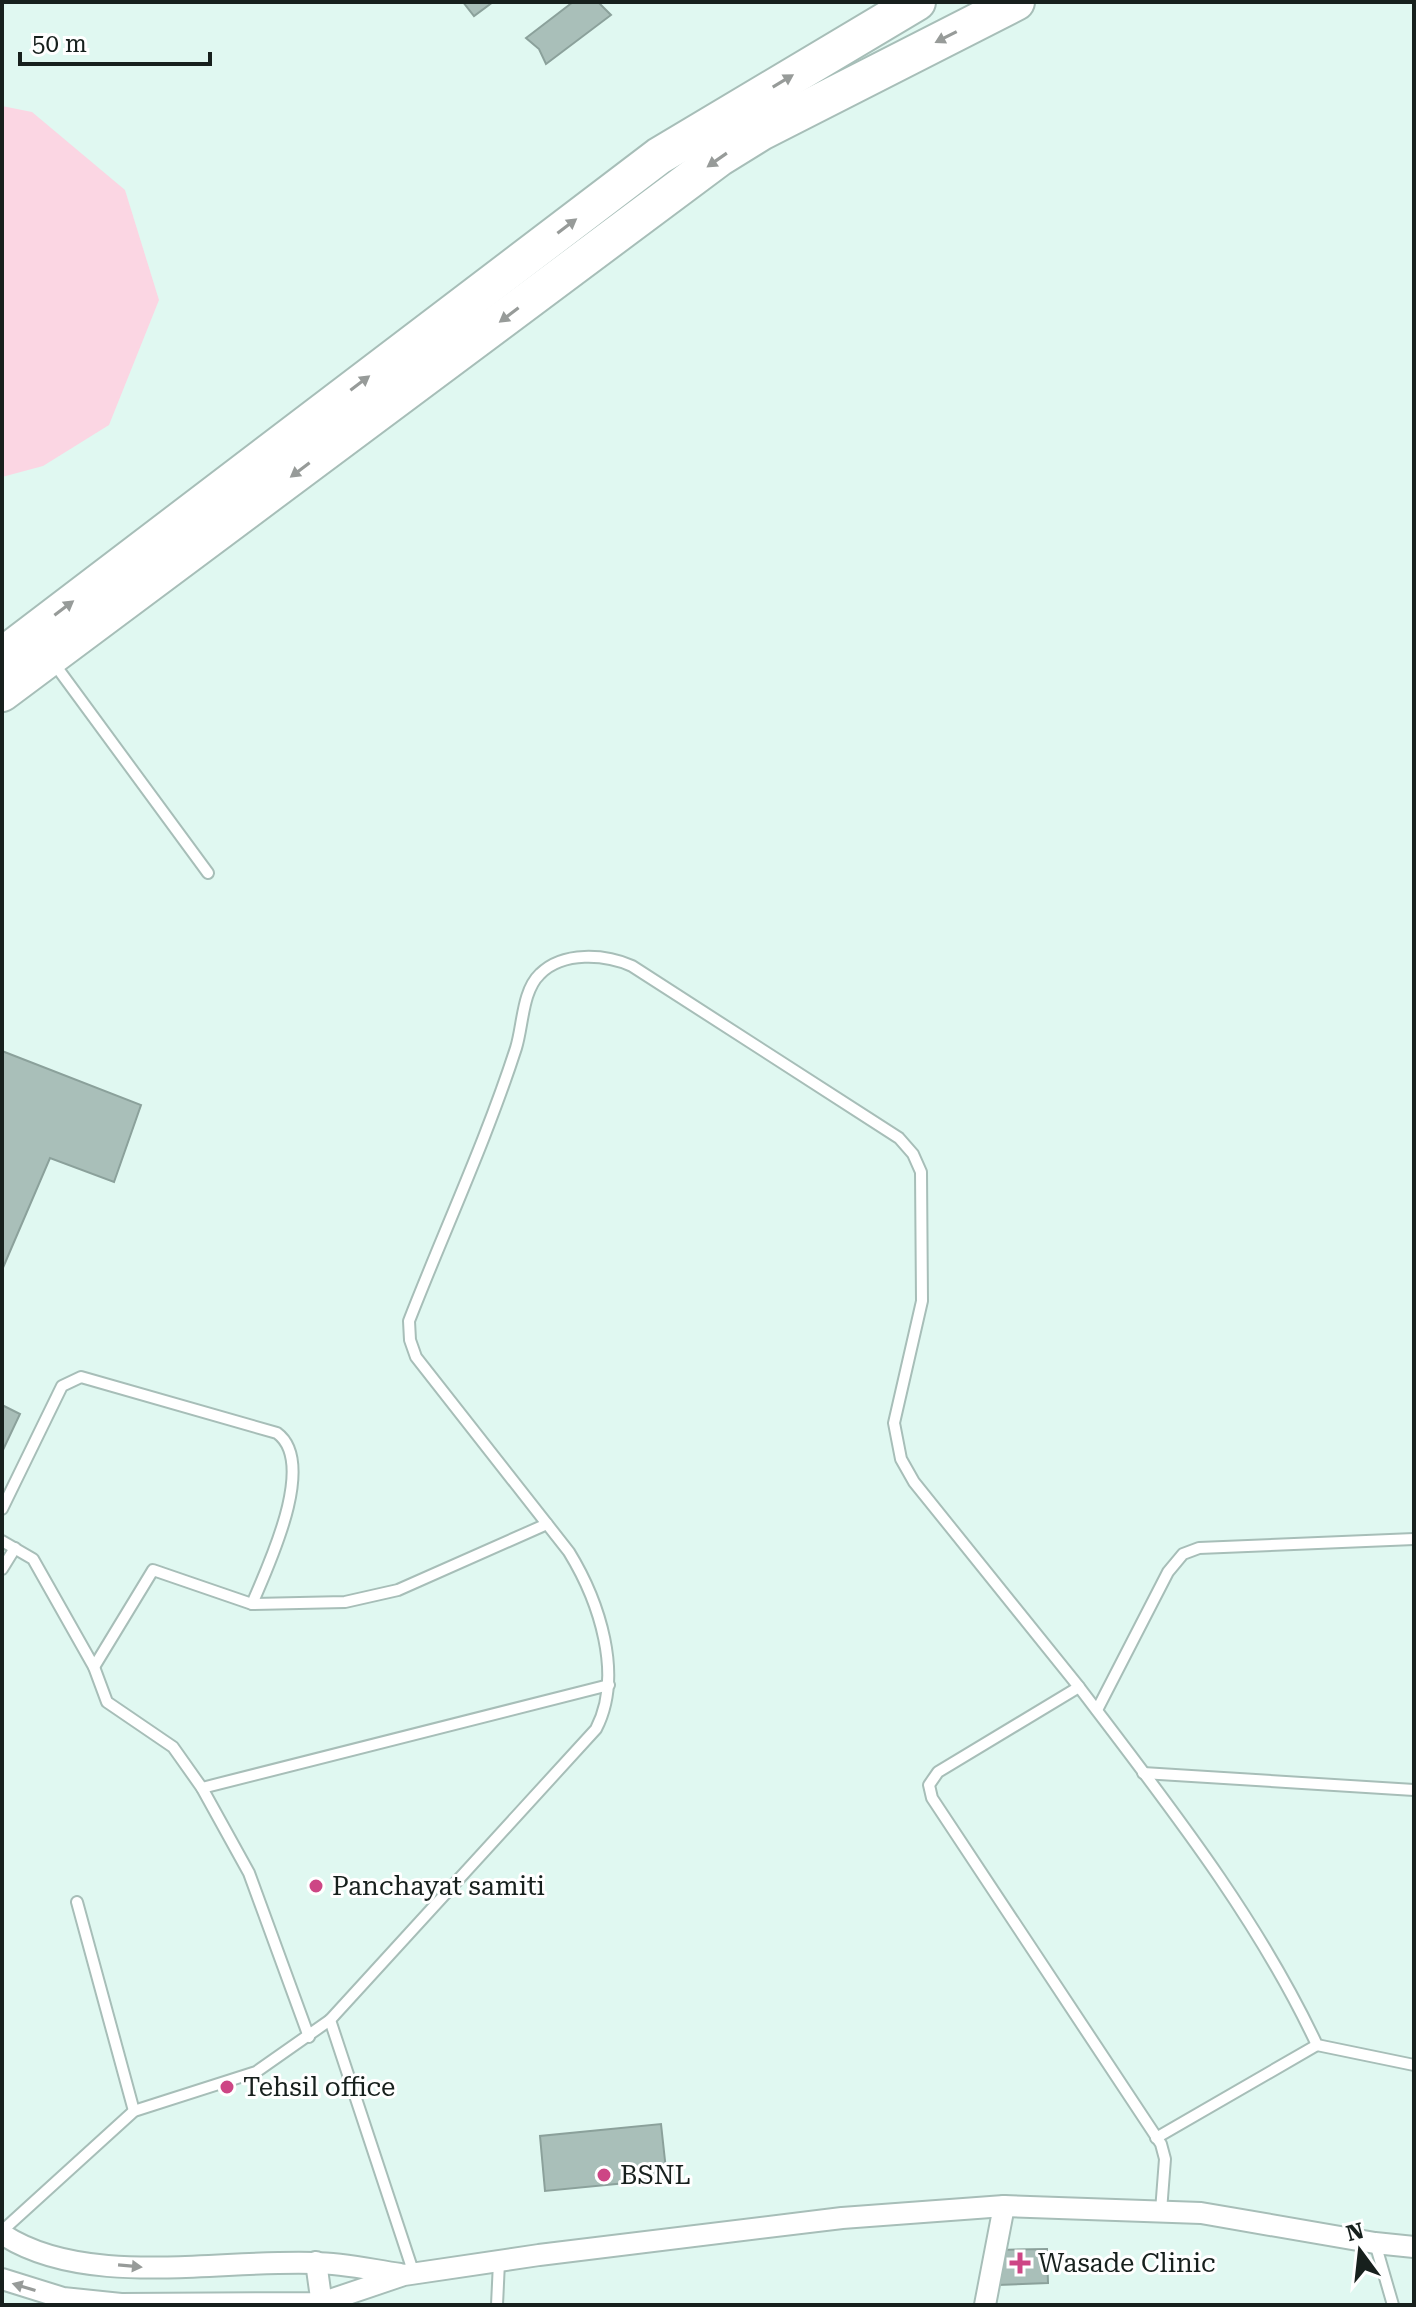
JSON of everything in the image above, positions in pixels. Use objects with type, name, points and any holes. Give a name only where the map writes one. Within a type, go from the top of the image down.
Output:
[{"type":"highway","points":[[2,656],[40,645],[719,158],[761,132],[1016,2]]},
{"type":"highway","points":[[2,693],[40,645],[659,156],[904,5]]},
{"type":"street","points":[[985,2305],[1004,2206]]},
{"type":"street","points":[[2,2279],[63,2298],[121,2304],[322,2304],[409,2274],[842,2218],[1004,2206],[1201,2213],[1414,2247]]},
{"type":"street","points":[[2,2233],[19,2246],[58,2258],[136,2267],[316,2262],[409,2274]]},
{"type":"street","points":[[316,2262],[322,2304]]},
{"type":"lane","points":[[40,645],[208,873]]},
{"type":"lane","points":[[2,2233],[134,2111],[256,2072],[330,2020],[596,1729],[606,1710],[609,1685],[596,1605],[584,1576],[416,1357],[410,1340],[409,1321],[515,1050],[533,983],[541,972],[556,964],[605,956],[632,966],[899,1138],[913,1154],[921,1172],[924,1262],[917,1333],[894,1423],[901,1459],[914,1482],[1097,1710],[1246,1915],[1279,1968],[1317,2045]]},
{"type":"lane","points":[[2,1509],[62,1386],[70,1379],[81,1377],[277,1433],[284,1440],[291,1467],[290,1507],[252,1604]]},
{"type":"lane","points":[[94,1667],[153,1570],[252,1604],[371,1598],[398,1590],[547,1524]]},
{"type":"lane","points":[[1097,1710],[1168,1572],[1183,1554],[1199,1548],[1414,1539]]},
{"type":"lane","points":[[2,1541],[33,1559],[94,1667],[99,1688],[107,1702],[173,1747],[202,1788],[249,1873],[309,2037]]},
{"type":"lane","points":[[2,1569],[15,1548]]},
{"type":"lane","points":[[202,1788],[609,1685]]},
{"type":"lane","points":[[1079,1687],[938,1772],[929,1785],[932,1798],[1156,2138],[1165,2159],[1161,2211]]},
{"type":"lane","points":[[1143,1773],[1414,1790]]},
{"type":"lane","points":[[77,1902],[134,2111]]},
{"type":"lane","points":[[330,2020],[409,2274]]},
{"type":"lane","points":[[1156,2138],[1317,2045],[1414,2065]]},
{"type":"lane","points":[[1375,2243],[1393,2305]]},
{"type":"lane","points":[[497,2305],[499,2262]]},
{"type":"shaded area","points":[[2,106],[32,112],[125,190],[159,300],[109,425],[43,466],[2,477]]},
{"type":"building","points":[[463,2],[493,2],[474,16]]},
{"type":"building","points":[[573,2],[598,2],[611,15],[546,64],[539,49],[526,38]]},
{"type":"building","points":[[2,1051],[141,1105],[114,1182],[50,1158],[2,1270]]},
{"type":"building","points":[[2,1405],[20,1414],[2,1452]]},
{"type":"building","points":[[661,2124],[667,2179],[545,2191],[540,2136]]},
{"type":"building","points":[[1047,2249],[1048,2283],[998,2285],[997,2250]]},
{"type":"place","name":"Panchayat samiti","points":[[316,1886]]},
{"type":"place","name":"Tehsil office","points":[[227,2087]]},
{"type":"place","name":"BSNL","points":[[604,2175]]},
{"type":"place","name":"Wasade Clinic","points":[[1020,2263]]}]
